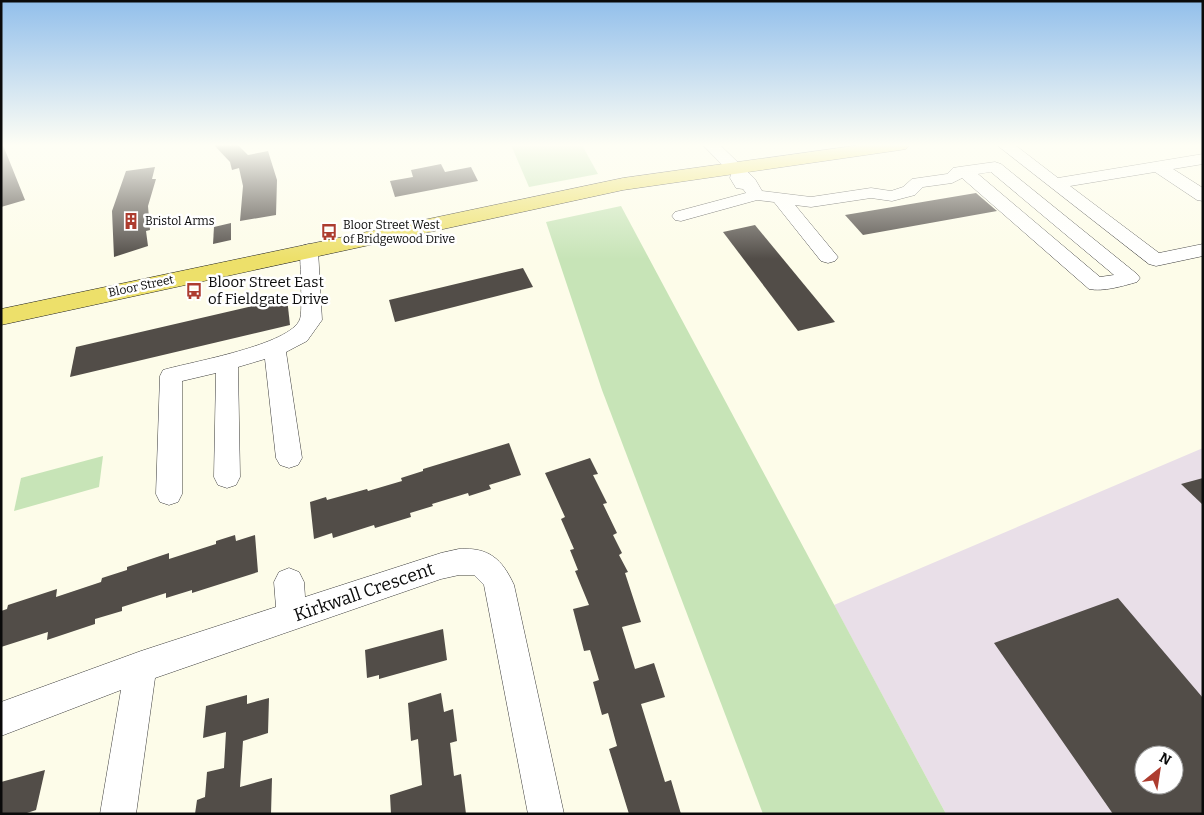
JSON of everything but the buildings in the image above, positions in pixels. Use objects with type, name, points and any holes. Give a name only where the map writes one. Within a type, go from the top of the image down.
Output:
[{"type":"main road","name":"Bloor Street","points":[[1,318],[309,250],[623,184],[662,183]]},
{"type":"street","points":[[681,216],[741,183]]},
{"type":"street","points":[[749,183],[780,198],[811,202],[871,193],[892,196],[909,191],[918,183]]},
{"type":"street","points":[[978,183],[1096,284],[1130,278],[1014,183]]},
{"type":"street","points":[[1056,184],[1062,183]]},
{"type":"street","points":[[1183,183],[1203,196]]},
{"type":"street","points":[[1056,184],[1156,260],[1203,250]]},
{"type":"street","points":[[780,198],[828,257]]},
{"type":"street","points":[[170,494],[171,376],[275,349]]},
{"type":"street","points":[[227,361],[227,477]]},
{"type":"street","name":"Kirkwall Crescent","points":[[1,718],[141,667],[452,563],[467,560],[482,564],[488,568],[496,578],[501,594],[546,814]]},
{"type":"street","points":[[289,582],[292,616]]},
{"type":"street","points":[[118,814],[141,667]]},
{"type":"lane","points":[[288,458],[275,349],[299,336],[310,320],[309,250]]},
{"type":"shaded area","points":[[1203,448],[1203,814],[946,814],[834,605]]},
{"type":"green space","points":[[527,183],[550,183],[529,187]]},
{"type":"green space","points":[[621,206],[946,814],[763,814],[602,390],[546,222]]},
{"type":"green space","points":[[103,456],[99,487],[14,511],[21,478]]},
{"type":"place","name":"Bristol Arms","points":[[131,221]]},
{"type":"place","name":"Bloor Street West of Bridgewood Drive","points":[[329,232]]},
{"type":"place","name":"Bloor Street East of Fieldgate Drive","points":[[194,291]]}]
